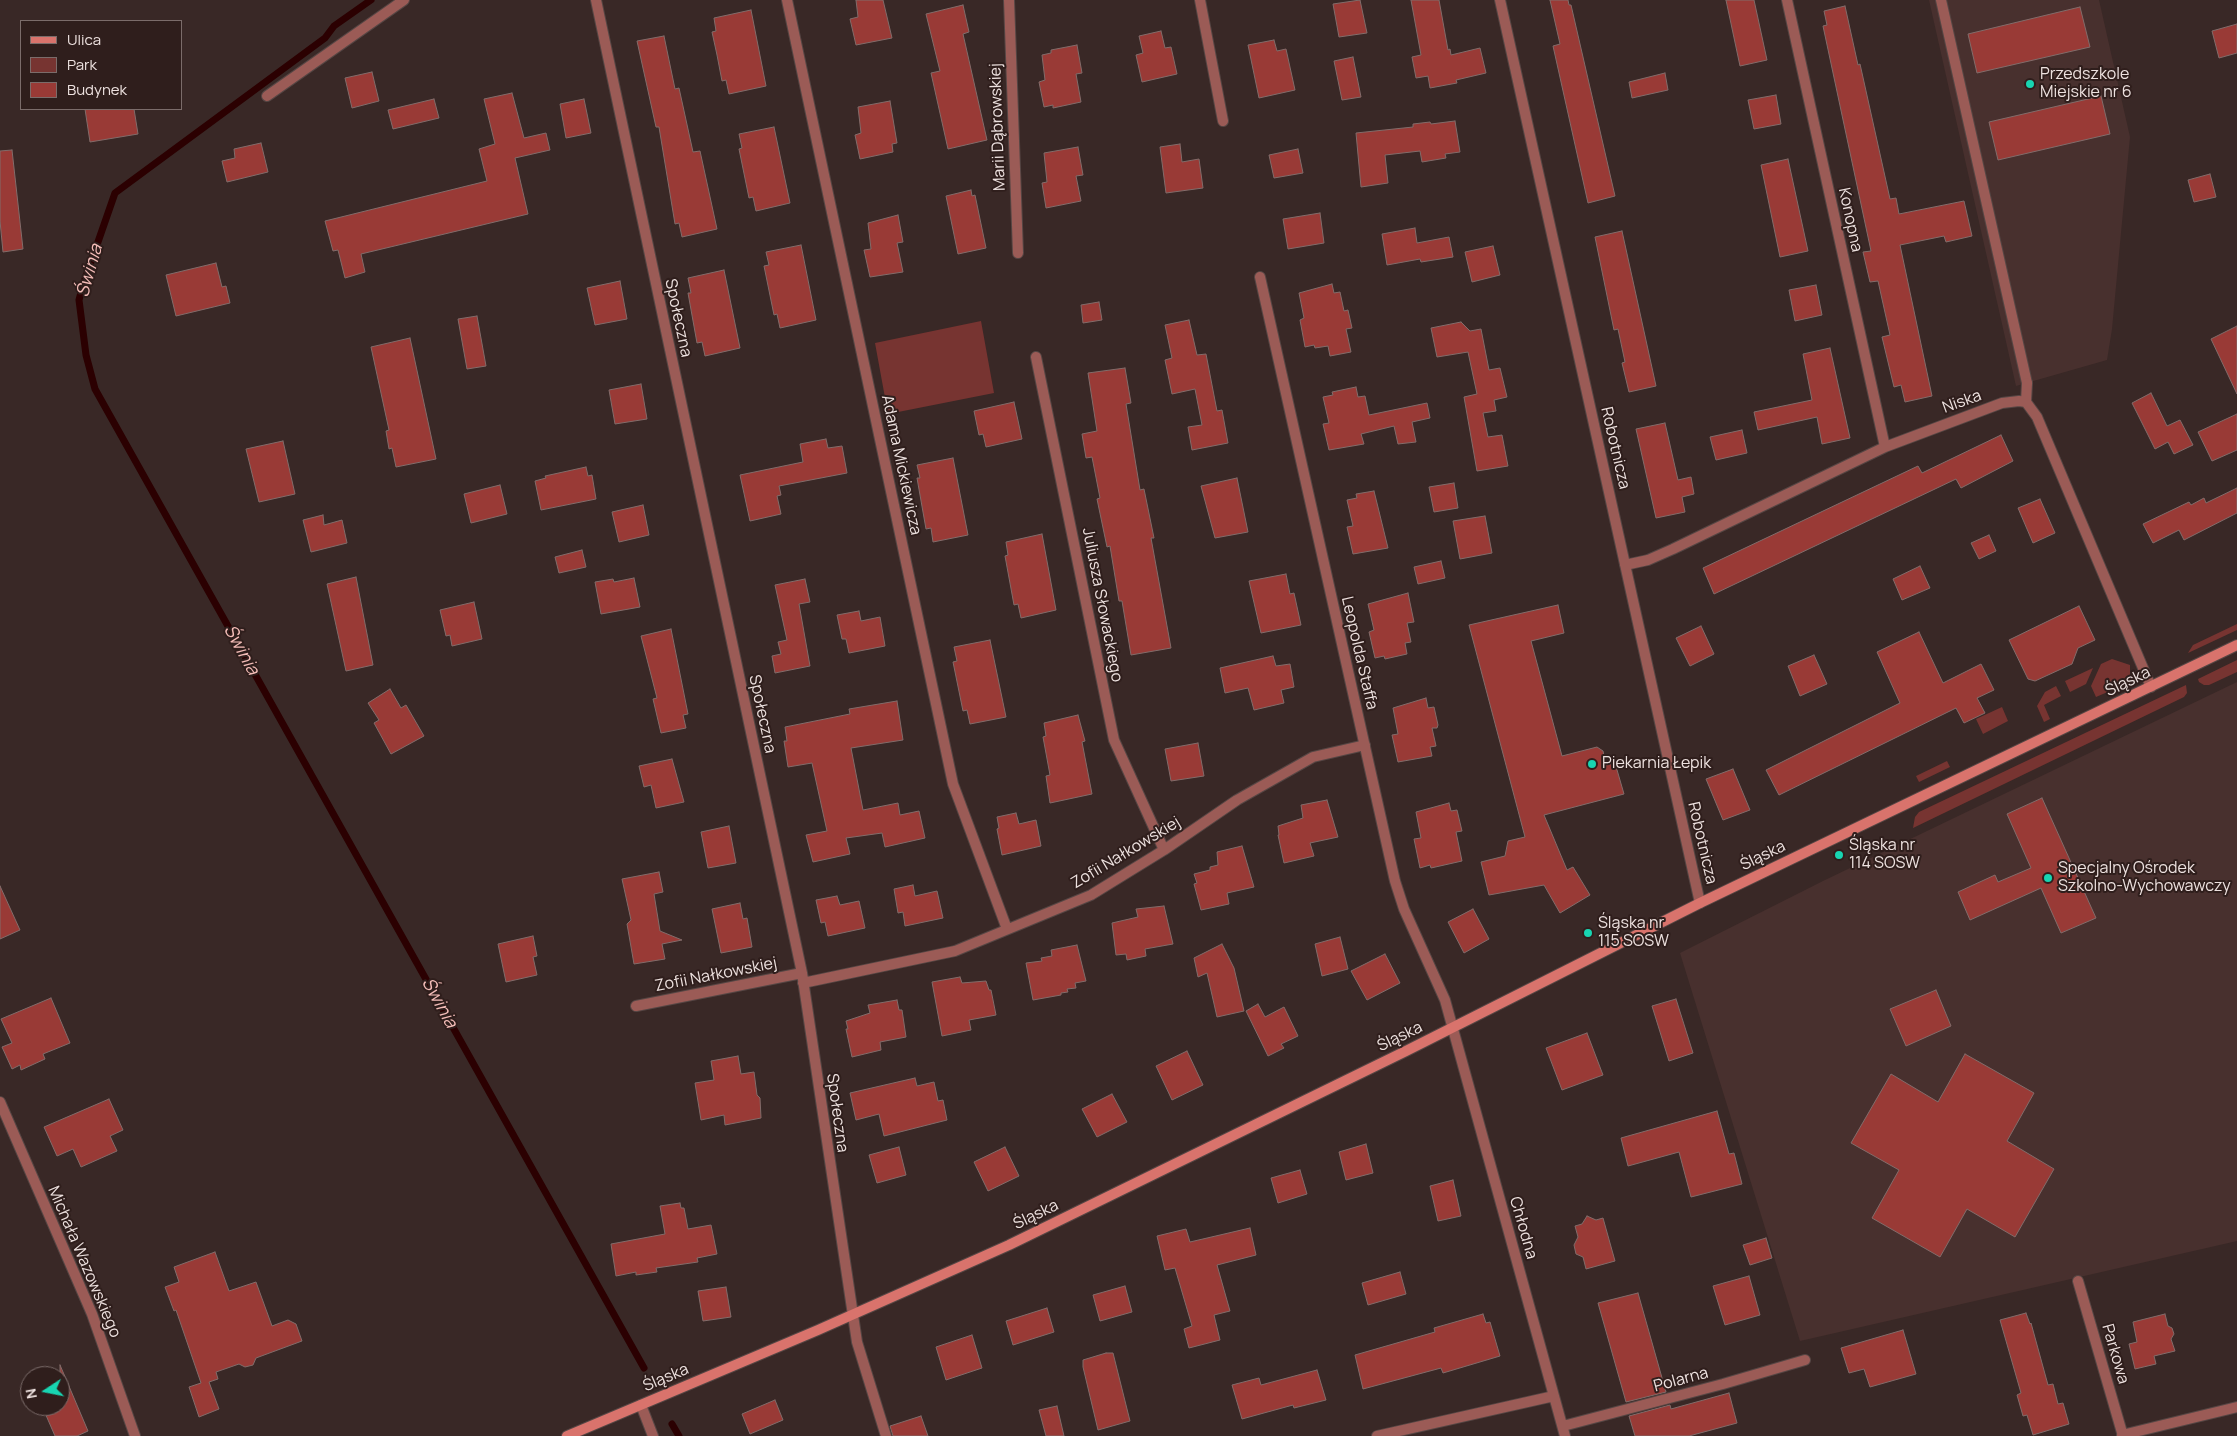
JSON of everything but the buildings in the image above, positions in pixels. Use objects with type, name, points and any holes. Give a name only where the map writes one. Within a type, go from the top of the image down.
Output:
[{"type":"street","points":[[267,96],[404,0]]},
{"type":"street","name":"Społeczna","points":[[596,0],[803,978],[856,1342],[886,1436]]},
{"type":"street","name":"Adama Mickiewicza","points":[[787,0],[953,784],[1007,929]]},
{"type":"street","name":"Marii Dąbrowskiej","points":[[1009,0],[1018,253]]},
{"type":"street","points":[[1200,0],[1224,121]]},
{"type":"street","name":"Robotnicza","points":[[1500,0],[1700,903]]},
{"type":"street","name":"Konopna","points":[[1787,0],[1885,447]]},
{"type":"street","points":[[1941,0],[2027,383],[2026,402],[2036,417],[2151,687]]},
{"type":"street","name":"Leopolda Staffa","points":[[1260,276],[1399,895],[1443,994],[1452,1028]]},
{"type":"street","name":"Juliusza Słowackiego","points":[[1036,357],[1114,740],[1164,850]]},
{"type":"street","name":"Niska","points":[[1625,566],[1660,555],[1885,447],[2002,404],[2019,400],[2026,402]]},
{"type":"street","name":"Śląska","points":[[567,1436],[852,1316],[1010,1245],[1452,1028],[1700,903],[2237,645]]},
{"type":"street","name":"Zofii Nałkowskiej","points":[[636,1006],[955,951],[1091,895],[1164,850],[1237,800],[1313,758],[1365,745]]},
{"type":"street","name":"Chłodna","points":[[1452,1028],[1564,1431]]},
{"type":"street","name":"Michała Wazowskiego","points":[[0,1102],[92,1314],[135,1436]]},
{"type":"street","name":"Parkowa","points":[[2078,1281],[2123,1436]]},
{"type":"street","name":"Polarna","points":[[1564,1431],[1805,1360]]},
{"type":"street","points":[[1377,1436],[1554,1396]]},
{"type":"street","points":[[640,1405],[653,1436]]},
{"type":"street","points":[[2123,1436],[2237,1407]]},
{"type":"shaded area","points":[[1929,0],[2099,0],[2130,137],[2112,329],[2107,360],[2016,386]]},
{"type":"shaded area","points":[[2237,682],[2237,1241],[1800,1341],[1680,953],[1823,881]]},
{"type":"green space","points":[[981,321],[994,393],[888,414],[875,343]]},
{"type":"green space","points":[[2237,624],[2237,630],[2188,653],[2193,645]]},
{"type":"green space","points":[[2112,659],[2130,665],[2130,678],[2124,685],[2096,697],[2091,686],[2101,664]]},
{"type":"green space","points":[[2237,660],[2237,672],[2209,685],[2199,682],[2198,679]]},
{"type":"green space","points":[[2093,668],[2086,684],[2070,692],[2065,681]]},
{"type":"green space","points":[[2186,685],[2187,693],[2184,697],[1913,828],[1915,817],[1919,812]]},
{"type":"green space","points":[[2056,686],[2061,696],[2044,705],[2050,719],[2044,722],[2037,706],[2045,692]]},
{"type":"green space","points":[[2002,707],[2008,721],[1983,734],[1976,719]]},
{"type":"green space","points":[[1947,761],[1950,767],[1919,782],[1916,776]]},
{"type":"waterway","name":"Świnia","points":[[371,0],[334,26],[325,38],[115,193],[79,300],[86,355],[95,389],[644,1368]]},
{"type":"waterway","name":"Świnia","points":[[672,1424],[679,1436]]},
{"type":"place","name":"Przedszkole Miejskie nr 6","points":[[2030,84]]},
{"type":"place","name":"Piekarnia Łepik","points":[[1592,764]]},
{"type":"place","name":"Śląska nr 114 SOSW","points":[[1839,855]]},
{"type":"place","name":"Specjalny Ośrodek Szkolno-Wychowawczy","points":[[2048,878]]},
{"type":"place","name":"Śląska nr 115 SOSW","points":[[1588,933]]}]
